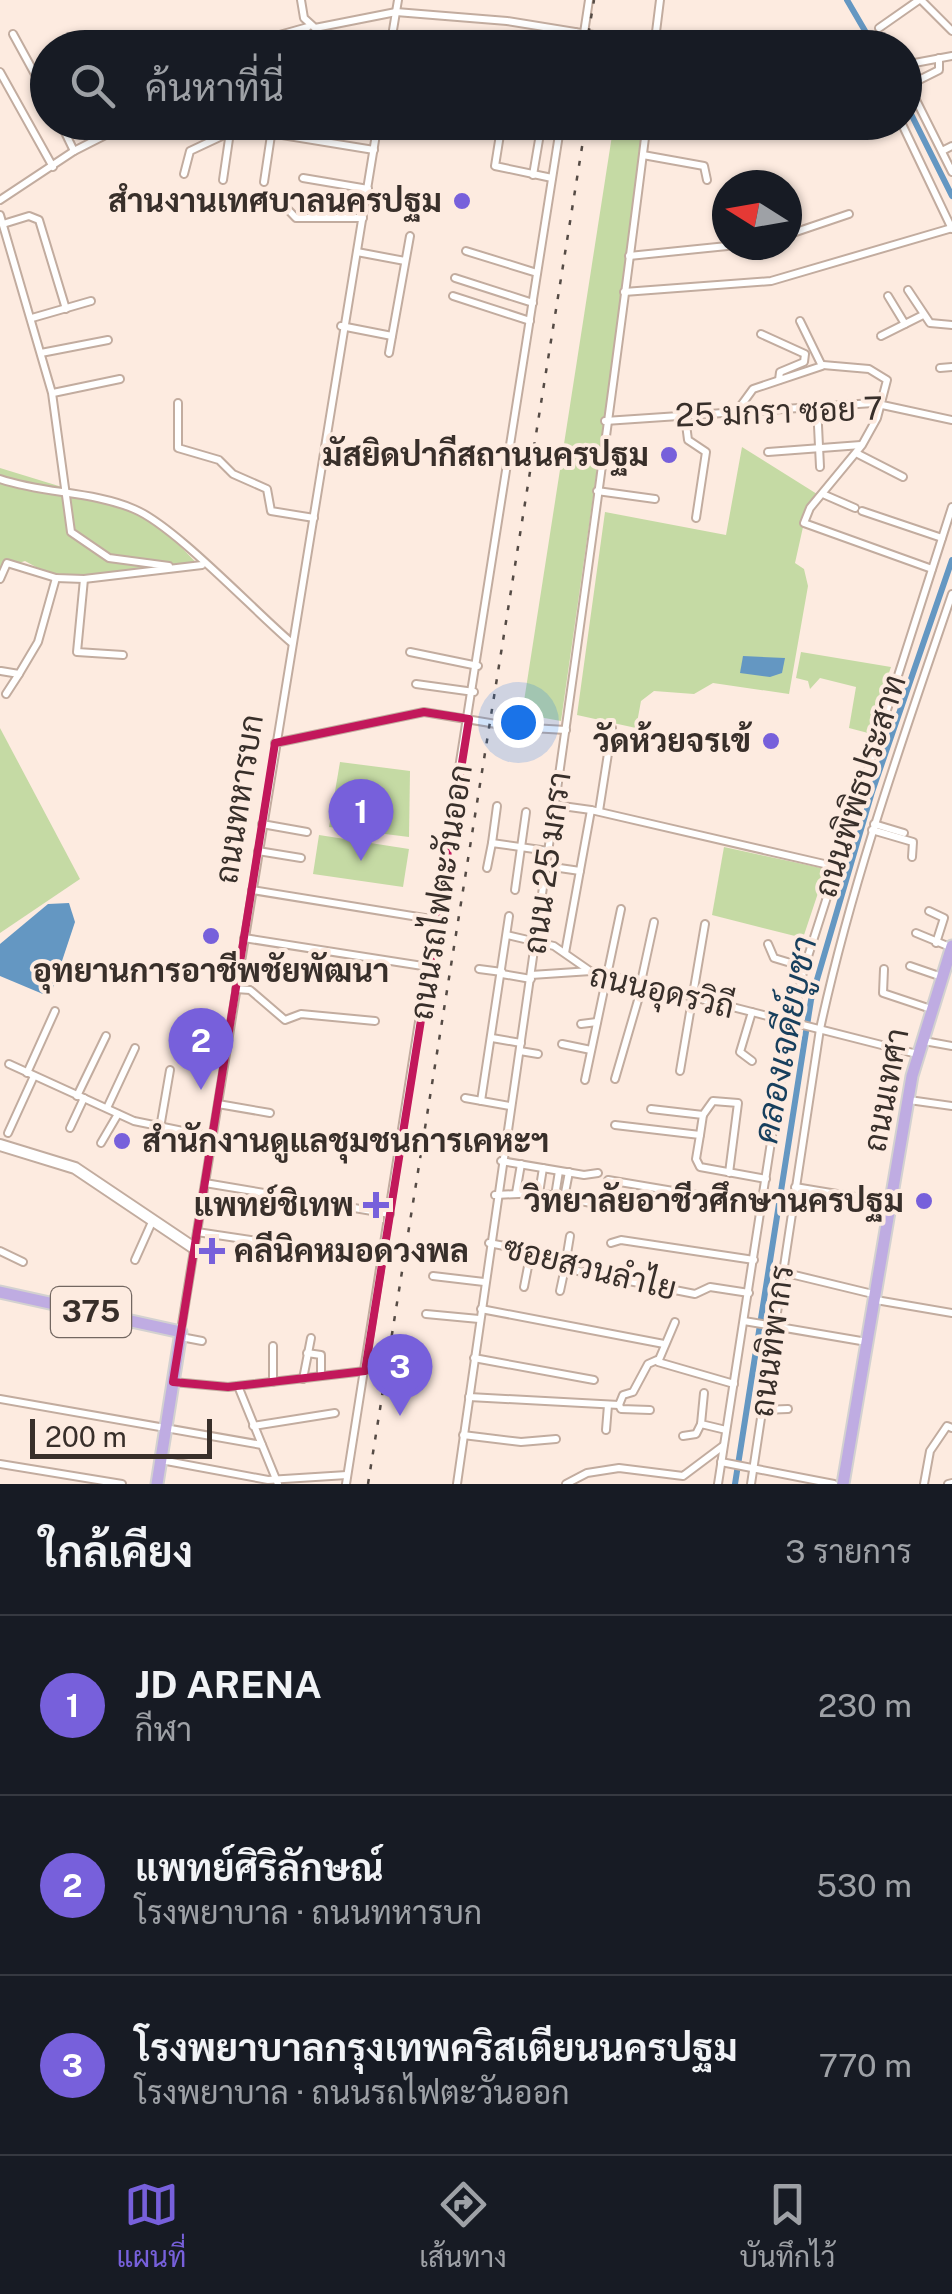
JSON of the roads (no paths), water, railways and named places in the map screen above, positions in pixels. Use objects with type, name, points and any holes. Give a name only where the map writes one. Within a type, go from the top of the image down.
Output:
[{"type":"main road","name":"ถนนเทศา","points":[[843,1484],[917,1054],[952,947]]},
{"type":"main road","name":"375","points":[[0,1292],[181,1335]]},
{"type":"main road","name":"ถนนทหารบก","points":[[157,1484],[181,1335]]},
{"type":"street","points":[[301,0],[309,26]]},
{"type":"street","points":[[393,30],[398,0]]},
{"type":"street","points":[[581,30],[589,0]]},
{"type":"street","points":[[656,30],[660,0]]},
{"type":"street","points":[[879,28],[920,0],[952,31]]},
{"type":"street","points":[[295,30],[322,28],[373,13],[396,12],[562,30]]},
{"type":"street","points":[[12,34],[30,66]]},
{"type":"street","points":[[922,61],[952,56]]},
{"type":"street","points":[[922,75],[940,70],[938,58]]},
{"type":"street","points":[[0,72],[30,127]]},
{"type":"street","points":[[922,110],[952,172]]},
{"type":"street","points":[[37,140],[52,168]]},
{"type":"street","points":[[69,140],[74,151]]},
{"type":"street","points":[[0,200],[96,140]]},
{"type":"street","points":[[184,174],[190,151],[211,140]]},
{"type":"street","points":[[223,180],[229,140]]},
{"type":"street","points":[[264,182],[270,140]]},
{"type":"street","points":[[310,140],[374,150]]},
{"type":"street","name":"ถนนทหารบก","points":[[181,1335],[342,326],[375,140]]},
{"type":"street","points":[[499,140],[495,166],[552,178]]},
{"type":"street","points":[[534,175],[539,140]]},
{"type":"street","name":"ถนนรถไฟตะวันออก","points":[[347,1480],[558,140]]},
{"type":"street","name":"ถนน 25 มกรา","points":[[456,1484],[566,730],[645,140]]},
{"type":"street","points":[[624,292],[771,281],[952,228],[910,140]]},
{"type":"street","points":[[942,151],[952,146]]},
{"type":"street","points":[[643,155],[704,166],[707,180]]},
{"type":"street","points":[[303,178],[368,189]]},
{"type":"street","points":[[276,197],[296,218],[364,218]]},
{"type":"street","points":[[802,231],[849,214]]},
{"type":"street","points":[[66,309],[39,220],[29,216],[2,219],[52,393],[72,532],[109,558],[169,566]]},
{"type":"street","points":[[389,352],[410,236]]},
{"type":"street","points":[[629,256],[712,248]]},
{"type":"street","points":[[466,251],[537,273]]},
{"type":"street","points":[[357,252],[405,261]]},
{"type":"street","points":[[455,278],[533,303]]},
{"type":"street","points":[[908,290],[923,315],[936,326],[952,325]]},
{"type":"street","points":[[453,296],[530,321]]},
{"type":"street","points":[[888,296],[905,324]]},
{"type":"street","points":[[32,318],[91,302]]},
{"type":"street","points":[[882,336],[923,315]]},
{"type":"street","points":[[800,321],[823,364]]},
{"type":"street","points":[[342,326],[392,336]]},
{"type":"street","points":[[761,334],[805,354],[804,362],[780,372],[779,380]]},
{"type":"street","points":[[41,354],[108,340]]},
{"type":"street","points":[[736,412],[754,388],[823,364],[870,369],[886,378],[862,445],[825,495],[810,508],[804,523],[932,569]]},
{"type":"street","points":[[940,368],[952,367]]},
{"type":"street","points":[[52,393],[120,379]]},
{"type":"street","points":[[178,402],[178,448],[226,463],[233,474],[266,489],[271,510],[314,518]]},
{"type":"street","name":"25 มกรา ซอย 7","points":[[605,421],[880,403],[952,420]]},
{"type":"street","points":[[817,405],[820,467]]},
{"type":"street","points":[[685,416],[688,440],[706,452],[696,518]]},
{"type":"street","points":[[768,452],[862,445]]},
{"type":"street","points":[[856,453],[903,477]]},
{"type":"street","points":[[0,479],[48,494],[67,494],[138,510],[292,643]]},
{"type":"street","points":[[597,491],[655,498]]},
{"type":"street","points":[[825,495],[942,538]]},
{"type":"street","name":"ถนนพิพิธประสาท","points":[[718,1484],[804,968],[833,866],[952,506]]},
{"type":"street","points":[[0,579],[7,563],[56,578],[84,579],[203,564]]},
{"type":"street","points":[[6,694],[38,642],[56,578]]},
{"type":"street","points":[[84,579],[77,652],[124,655]]},
{"type":"street","name":"ถนนทิพากร","points":[[751,1484],[750,1468],[762,1410],[815,1028],[873,827],[952,594]]},
{"type":"street","points":[[410,652],[478,666]]},
{"type":"street","points":[[1,671],[19,674]]},
{"type":"street","points":[[416,684],[474,692]]},
{"type":"street","points":[[276,743],[424,712],[566,730]]},
{"type":"street","points":[[565,952],[612,728]]},
{"type":"street","points":[[555,804],[833,866]]},
{"type":"street","points":[[488,868],[497,806]]},
{"type":"street","points":[[515,890],[526,812]]},
{"type":"street","points":[[262,824],[308,832]]},
{"type":"street","points":[[873,827],[904,833]]},
{"type":"street","points":[[873,827],[913,842],[912,857]]},
{"type":"street","points":[[492,844],[548,851]]},
{"type":"street","points":[[258,851],[301,858]]},
{"type":"street","points":[[546,866],[580,871]]},
{"type":"street","points":[[252,890],[437,920]]},
{"type":"street","points":[[585,1080],[621,909]]},
{"type":"street","points":[[928,912],[944,918],[936,944]]},
{"type":"street","points":[[481,1101],[509,916]]},
{"type":"street","points":[[615,1079],[654,922]]},
{"type":"street","points":[[680,1071],[704,924]]},
{"type":"street","points":[[916,933],[936,944],[952,947]]},
{"type":"street","points":[[506,935],[565,952],[591,971]]},
{"type":"street","points":[[244,938],[429,968]]},
{"type":"street","points":[[768,944],[774,958],[804,968]]},
{"type":"street","points":[[910,966],[942,976]]},
{"type":"street","name":"ถนนอุดรวิถี","points":[[479,969],[531,977],[591,971],[917,1054]]},
{"type":"street","points":[[884,969],[883,993],[931,1009]]},
{"type":"street","points":[[236,989],[250,990],[285,1020],[301,1014],[376,1021]]},
{"type":"street","points":[[8,1133],[55,1011]]},
{"type":"street","points":[[752,1012],[740,1055],[752,1062]]},
{"type":"street","points":[[581,1024],[597,1022]]},
{"type":"street","points":[[70,1128],[106,1036]]},
{"type":"street","points":[[492,1038],[538,1054]]},
{"type":"street","points":[[921,1040],[952,1046]]},
{"type":"street","points":[[562,1044],[591,1050]]},
{"type":"street","points":[[107,1108],[135,1048]]},
{"type":"street","points":[[9,1064],[118,1114],[160,1128],[212,1138]]},
{"type":"street","points":[[160,1128],[170,1070]]},
{"type":"street","points":[[466,1098],[510,1106]]},
{"type":"street","points":[[909,1100],[952,1106]]},
{"type":"street","points":[[729,1173],[738,1103],[713,1101],[703,1115],[698,1165],[729,1173],[766,1179]]},
{"type":"street","points":[[218,1104],[270,1113]]},
{"type":"street","points":[[651,1109],[703,1115]]},
{"type":"street","points":[[101,1143],[118,1114]]},
{"type":"street","points":[[615,1125],[700,1135]]},
{"type":"street","points":[[0,1145],[75,1168],[194,1248]]},
{"type":"street","points":[[501,1160],[559,1171],[598,1173]]},
{"type":"street","points":[[516,1195],[521,1164]]},
{"type":"street","points":[[539,1193],[543,1168]]},
{"type":"street","points":[[555,1196],[559,1171]]},
{"type":"street","points":[[564,1198],[569,1172]]},
{"type":"street","points":[[608,1180],[762,1206]]},
{"type":"street","points":[[205,1183],[390,1214]]},
{"type":"street","points":[[794,1187],[892,1204]]},
{"type":"street","points":[[496,1194],[539,1193],[591,1203]]},
{"type":"street","points":[[135,1260],[152,1222]]},
{"type":"street","points":[[197,1232],[383,1260]]},
{"type":"street","points":[[560,1292],[570,1236]]},
{"type":"street","points":[[611,1243],[621,1240],[754,1260]]},
{"type":"street","name":"ซอยสวนลำไย","points":[[489,1243],[566,1262],[578,1271],[695,1294],[710,1287],[749,1293]]},
{"type":"street","points":[[0,1251],[22,1262]]},
{"type":"street","points":[[524,1286],[531,1251]]},
{"type":"street","points":[[782,1272],[952,1313]]},
{"type":"street","points":[[433,1276],[484,1282]]},
{"type":"street","points":[[481,1309],[664,1344]]},
{"type":"street","points":[[426,1314],[480,1318]]},
{"type":"street","points":[[747,1321],[869,1342]]},
{"type":"street","points":[[657,1360],[676,1322]]},
{"type":"street","points":[[181,1335],[202,1341]]},
{"type":"street","points":[[303,1379],[311,1338]]},
{"type":"street","points":[[272,1346],[274,1382]]},
{"type":"street","points":[[308,1354],[321,1355],[322,1376]]},
{"type":"street","points":[[474,1358],[594,1380]]},
{"type":"street","points":[[619,1405],[623,1395],[633,1392],[648,1364],[657,1360],[734,1384]]},
{"type":"street","points":[[172,1382],[238,1386],[365,1371]]},
{"type":"street","points":[[238,1386],[277,1482]]},
{"type":"street","points":[[683,1436],[696,1434],[701,1424],[704,1393]]},
{"type":"street","points":[[468,1397],[619,1405]]},
{"type":"street","points":[[0,1399],[262,1445]]},
{"type":"street","points":[[606,1430],[608,1405]]},
{"type":"street","points":[[619,1405],[622,1410],[650,1410]]},
{"type":"street","points":[[762,1410],[788,1409]]},
{"type":"street","points":[[253,1426],[335,1413]]},
{"type":"street","points":[[701,1424],[726,1430]]},
{"type":"street","points":[[924,1484],[930,1451],[950,1427]]},
{"type":"street","points":[[463,1435],[521,1442],[556,1439]]},
{"type":"street","points":[[566,1484],[587,1473],[619,1468],[678,1477],[724,1446]]},
{"type":"street","points":[[161,1460],[277,1482],[347,1480]]},
{"type":"street","points":[[724,1463],[834,1484]]},
{"type":"street","points":[[0,1464],[122,1484]]},
{"type":"water","points":[[743,656],[785,658],[782,673],[770,677],[740,673]]},
{"type":"water","points":[[69,903],[75,922],[50,997],[0,976],[0,944],[48,904]]},
{"type":"waterway","name":"คลองเจดีย์บูชา","points":[[847,0],[864,30]]},
{"type":"waterway","name":"คลองเจดีย์บูชา","points":[[922,136],[952,196]]},
{"type":"waterway","name":"คลองเจดีย์บูชา","points":[[735,1484],[811,1000],[872,792],[952,560]]},
{"type":"railway","points":[[589,30],[594,0]]},
{"type":"railway","points":[[368,1484],[583,140]]},
{"type":"place","name":"สำนงานเทศบาลนครปฐม","points":[[462,201]]},
{"type":"place","name":"มัสยิดปากีสถานนครปฐม","points":[[669,455]]},
{"type":"place","name":"วัดห้วยจรเข้","points":[[771,741]]},
{"type":"place","name":"JD ARENA","points":[[361,861]]},
{"type":"place","name":"อุทยานการอาชีพชัยพัฒนา","points":[[211,936]]},
{"type":"place","name":"แพทย์ศิริลักษณ์","points":[[201,1090]]},
{"type":"place","name":"สำนักงานดูแลชุมชนการเคหะฯ","points":[[122,1141]]},
{"type":"place","name":"วิทยาลัยอาชีวศึกษานครปฐม","points":[[924,1201]]},
{"type":"place","name":"แพทย์ชิเทพ","points":[[376,1205]]},
{"type":"place","name":"คลีนิคหมอดวงพล","points":[[212,1251]]},
{"type":"place","name":"โรงพยาบาลกรุงเทพคริสเตียนนครปฐม","points":[[400,1416]]}]
